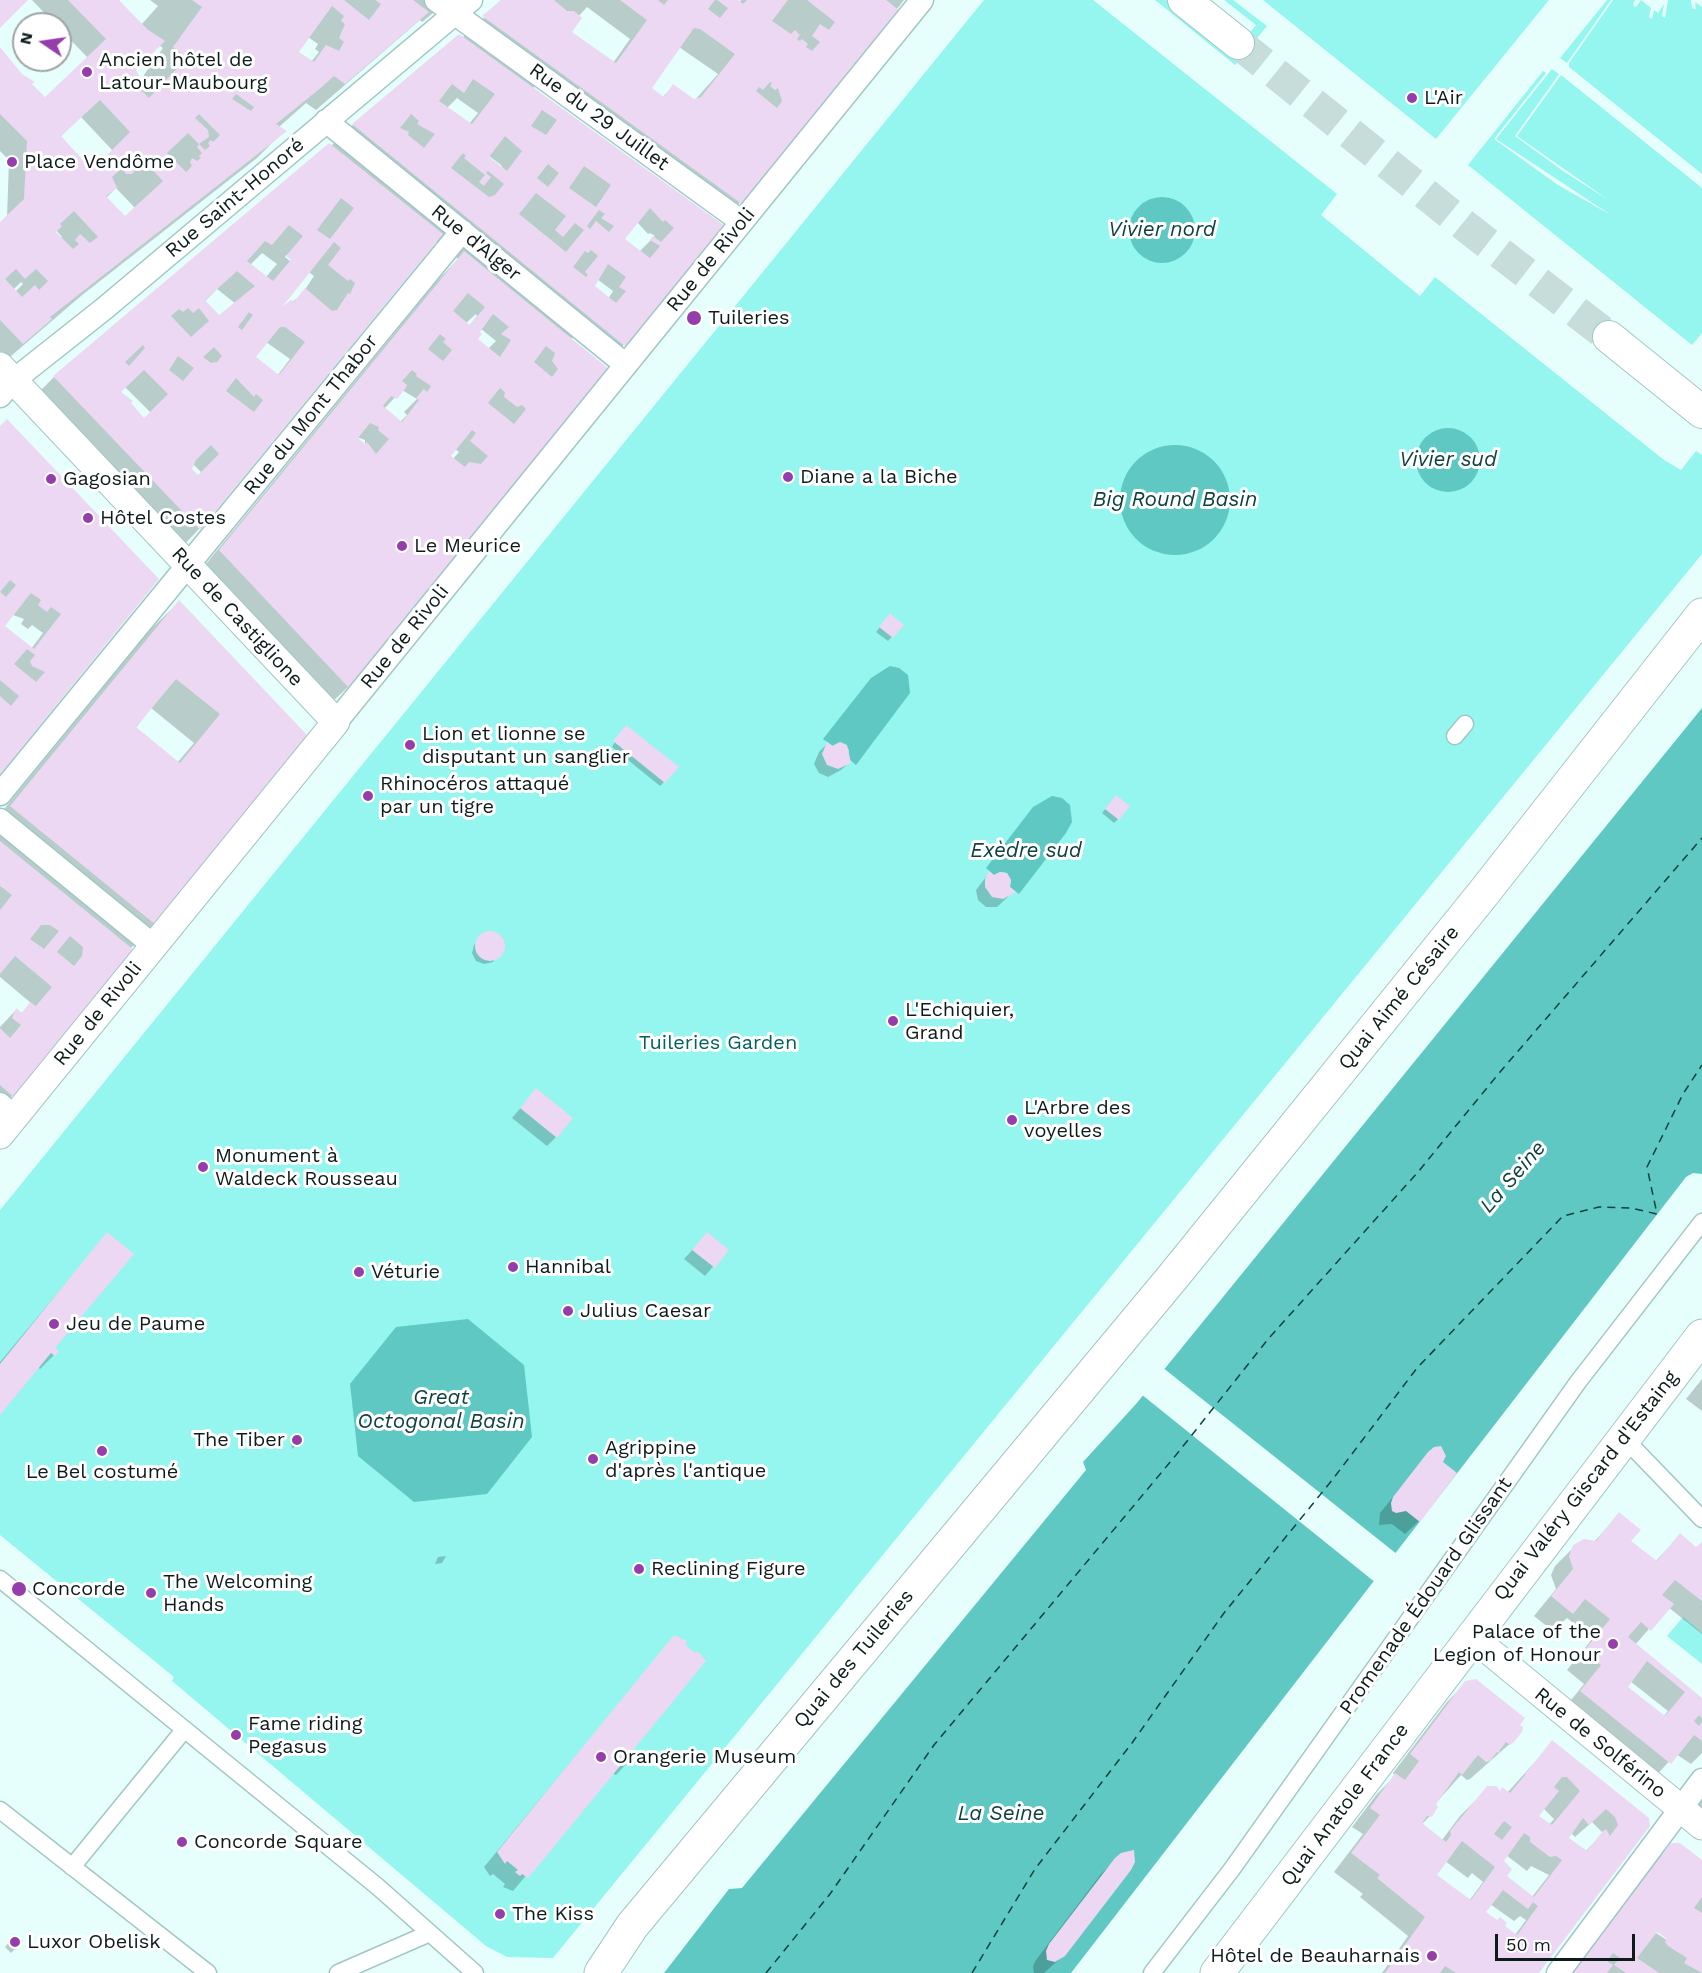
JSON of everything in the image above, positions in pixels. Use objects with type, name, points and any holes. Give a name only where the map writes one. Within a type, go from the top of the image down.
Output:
[{"type":"main road","points":[[1184,0],[1238,43]]},
{"type":"main road","points":[[1609,336],[1702,412]]},
{"type":"main road","name":"Quai Aimé Césaire","points":[[1089,1376],[1475,904],[1702,615]]},
{"type":"main road","name":"Quai Valéry Giscard d'Estaing","points":[[1471,1636],[1702,1335]]},
{"type":"main road","name":"Quai des Tuileries","points":[[601,1973],[632,1926],[1089,1376]]},
{"type":"main road","name":"Quai Anatole France","points":[[1217,1973],[1437,1685],[1471,1636]]},
{"type":"main road","points":[[584,1973],[632,1926]]},
{"type":"street","name":"Rue du 29 Juillet","points":[[436,0],[463,7],[742,222]]},
{"type":"street","name":"Rue de Rivoli","points":[[5,1118],[154,945],[742,222],[917,2]]},
{"type":"street","name":"Rue Saint-Honoré","points":[[5,381],[105,308],[463,7]]},
{"type":"street","name":"Rue d'Alger","points":[[326,121],[626,365]]},
{"type":"street","name":"Rue du Mont Thabor","points":[[0,794],[462,231]]},
{"type":"street","name":"Rue de Castiglione","points":[[5,381],[189,565],[336,722]]},
{"type":"street","points":[[0,820],[154,945]]},
{"type":"street","name":"Promenade Édouard Glissant","points":[[1152,1973],[1232,1869],[1578,1382],[1702,1222]]},
{"type":"street","points":[[1623,1437],[1702,1519]]},
{"type":"street","points":[[0,1579],[378,1887],[475,1973]]},
{"type":"street","name":"Rue de Solférino","points":[[1471,1636],[1702,1826]]},
{"type":"street","points":[[72,1867],[184,1730]]},
{"type":"street","points":[[1558,1973],[1702,1780]]},
{"type":"street","points":[[0,1810],[208,1973]]},
{"type":"street","points":[[338,1973],[430,1933]]},
{"type":"green space","name":"Tuileries Garden","points":[[984,0],[1093,0],[1337,194],[1321,215],[1420,296],[1435,277],[1664,460],[1681,470],[1696,451],[1702,455],[1702,554],[553,1958],[507,1957],[486,1946],[172,1681],[174,1677],[0,1535],[0,1210]]},
{"type":"green space","points":[[1155,0],[1166,0],[1232,54],[1256,25],[1224,0],[1233,0],[1267,26],[1235,65]]},
{"type":"green space","points":[[1263,0],[1549,0],[1436,139]]},
{"type":"green space","points":[[1607,0],[1611,0],[1567,63],[1560,58]]},
{"type":"green space","points":[[1613,0],[1635,0],[1633,5],[1636,7],[1641,0],[1651,8],[1649,17],[1652,19],[1654,10],[1658,13],[1664,4],[1662,16],[1665,18],[1668,0],[1691,0],[1692,8],[1696,9],[1695,2],[1702,7],[1702,174],[1569,67],[1569,63]]},
{"type":"green space","points":[[1552,69],[1559,74],[1515,136],[1610,201],[1517,136],[1561,75],[1702,188],[1702,333],[1692,345],[1468,165],[1543,71],[1546,73],[1494,139],[1558,185],[1611,215],[1496,139]]},
{"type":"green space","points":[[1683,1617],[1702,1633],[1702,1664],[1667,1636]]},
{"type":"water","name":"Vivier nord","points":[[1162,197],[1175,199],[1190,212],[1195,230],[1193,243],[1180,258],[1162,263],[1149,261],[1134,248],[1129,230],[1131,217],[1144,202]]},
{"type":"water","name":"Vivier sud","points":[[1442,428],[1454,428],[1471,437],[1478,448],[1480,460],[1478,472],[1471,483],[1454,492],[1442,492],[1430,487],[1421,478],[1416,466],[1416,454],[1421,442],[1430,433]]},
{"type":"water","name":"Big Round Basin","points":[[1175,445],[1196,449],[1214,461],[1226,479],[1230,500],[1226,521],[1214,539],[1196,551],[1175,555],[1154,551],[1136,539],[1124,521],[1120,500],[1124,479],[1136,461],[1154,449]]},
{"type":"water","points":[[890,666],[899,668],[908,675],[910,693],[856,765],[848,758],[849,750],[845,744],[838,743],[833,746],[823,739],[871,678]]},
{"type":"water","name":"La Seine","points":[[1702,708],[1702,1174],[1693,1173],[1686,1177],[1071,1973],[664,1973],[729,1889],[742,1888],[1086,1470],[1083,1462],[1136,1404]]},
{"type":"water","name":"Exèdre sud","points":[[1052,796],[1062,798],[1070,805],[1072,822],[1019,894],[1010,887],[1011,880],[1007,873],[1000,872],[994,875],[986,868],[1033,807]]},
{"type":"water","name":"Great Octogonal Basin","points":[[468,1319],[524,1365],[532,1437],[487,1494],[414,1502],[358,1456],[350,1384],[396,1327]]},
{"type":"pier","points":[[1162,1367],[1398,1555],[1376,1583],[1141,1394]]},
{"type":"building","points":[[0,0],[28,0],[16,12],[12,12],[12,16],[0,28]]},
{"type":"building","points":[[68,0],[119,0],[147,29],[165,41],[136,70],[139,75],[136,85],[149,98],[187,58],[173,47],[202,7],[192,0],[344,0],[369,20],[381,4],[375,0],[413,0],[429,12],[345,84],[334,76],[276,124],[287,131],[50,317],[52,319],[23,344],[0,320],[0,222],[24,199],[27,141],[0,114],[0,47],[12,62],[12,72],[20,72],[35,82],[32,84],[45,97],[106,39]],"holes":[[[332,6],[344,16],[341,21],[345,24],[339,38],[344,42],[339,51],[326,45],[314,62],[299,52]],[[236,94],[254,107],[251,111],[232,99]],[[100,100],[130,132],[92,170],[61,136]],[[199,114],[220,135],[213,142],[211,140],[208,143],[210,146],[205,150],[199,144],[209,137],[208,130],[195,118]],[[188,133],[199,144],[197,147],[202,153],[199,156],[201,158],[197,161],[192,158],[190,162],[192,166],[186,172],[167,153]],[[144,161],[163,181],[125,216],[106,196],[117,188],[112,177],[122,168],[126,174],[132,174]],[[74,211],[98,237],[90,243],[80,234],[75,240],[79,244],[73,249],[56,232],[62,226],[60,224]],[[16,269],[25,279],[36,269],[48,281],[39,290],[35,285],[22,297],[5,279]]]},
{"type":"building","points":[[501,0],[554,0],[567,11],[574,11],[582,18],[572,32],[616,63],[647,20],[620,0],[658,0],[664,5],[668,0],[715,0],[708,9],[720,18],[728,8],[717,0],[738,0],[743,4],[747,0],[788,0],[772,21],[791,34],[795,30],[800,35],[797,39],[800,41],[802,39],[808,44],[806,47],[812,51],[820,42],[812,36],[820,24],[829,30],[835,22],[807,0],[886,0],[900,11],[742,204],[482,16]],"holes":[[[694,28],[700,29],[735,54],[701,97],[694,99],[673,84],[664,97],[652,88]],[[770,82],[772,83],[770,86],[775,90],[778,88],[782,101],[777,108],[756,91],[759,87],[763,90]]]},
{"type":"building","points":[[459,34],[725,226],[626,347],[352,124]],"holes":[[[473,79],[495,94],[472,124],[439,101],[452,84],[464,93]],[[542,110],[557,120],[546,135],[531,126]],[[411,114],[419,121],[417,124],[435,134],[424,148],[408,135],[409,132],[400,128]],[[505,136],[522,151],[507,171],[489,157]],[[463,153],[466,156],[464,158],[485,175],[479,182],[484,186],[491,177],[486,173],[488,171],[504,184],[495,195],[489,197],[451,168]],[[548,164],[559,173],[548,187],[537,178]],[[584,166],[611,185],[596,207],[569,188]],[[536,193],[566,216],[555,230],[563,237],[575,223],[584,230],[566,252],[519,214]],[[650,208],[663,222],[665,220],[674,228],[661,242],[653,236],[650,240],[660,246],[650,258],[625,239]],[[599,210],[605,214],[601,218],[614,226],[609,232],[596,221],[590,229],[587,226]],[[591,250],[598,256],[585,272],[588,275],[586,277],[573,267],[585,251],[588,253]],[[608,264],[626,277],[619,287],[626,291],[616,303],[595,286]]]},
{"type":"building","points":[[329,143],[443,234],[200,530],[53,376]],"holes":[[[341,198],[354,208],[330,239],[317,230]],[[289,225],[303,236],[286,256],[291,260],[273,281],[247,261],[265,241],[272,245]],[[334,242],[341,248],[328,265],[348,281],[350,279],[355,283],[350,294],[348,293],[337,310],[332,311],[305,288],[294,302],[291,300],[283,306]],[[237,271],[255,286],[219,315],[205,300]],[[188,308],[193,313],[199,308],[209,321],[191,337],[171,316],[179,309],[183,312]],[[249,312],[253,315],[242,330],[238,327]],[[280,327],[285,327],[305,342],[279,375],[256,357]],[[143,345],[145,348],[129,366],[125,362]],[[214,347],[222,356],[217,362],[211,363],[203,357]],[[178,356],[194,368],[183,381],[169,370]],[[144,370],[168,394],[144,418],[131,403],[133,401],[121,392]],[[236,378],[254,397],[256,394],[263,400],[254,412],[226,391]],[[211,445],[219,454],[198,475],[192,469],[196,460]]]},
{"type":"building","points":[[464,251],[609,369],[349,688],[219,550]],"holes":[[[468,293],[485,307],[470,325],[453,311]],[[493,314],[509,327],[501,334],[511,340],[500,357],[478,339],[482,334],[480,332]],[[440,334],[446,339],[443,342],[452,350],[443,361],[428,349]],[[546,346],[555,353],[552,361],[558,369],[552,377],[534,362]],[[412,370],[417,374],[416,376],[431,386],[427,392],[424,389],[416,398],[419,400],[402,422],[383,406],[391,396],[397,399],[407,385],[402,381]],[[500,388],[505,392],[504,397],[517,407],[522,405],[526,409],[514,424],[488,403]],[[370,423],[379,427],[378,430],[389,439],[376,454],[367,442],[365,444],[358,438]],[[472,430],[476,433],[470,441],[488,456],[481,464],[469,462],[465,467],[451,456]]]},
{"type":"building","points":[[7,419],[159,579],[0,774],[0,696],[11,706],[19,696],[0,680],[0,592],[0,426]],"holes":[[[10,580],[16,585],[6,597],[0,592]],[[31,593],[41,600],[38,605],[47,612],[51,607],[61,614],[34,649],[5,626]],[[27,649],[35,655],[30,661],[32,666],[45,672],[36,682],[14,664]]]},
{"type":"building","points":[[179,600],[309,737],[156,925],[10,806]],"holes":[[[176,679],[220,714],[180,763],[136,727]]]},
{"type":"building","points":[[890,613],[904,625],[893,638],[879,627]]},
{"type":"building","points":[[626,725],[679,767],[665,783],[613,741]]},
{"type":"building","points":[[827,742],[832,746],[840,742],[847,745],[851,763],[838,769],[827,765],[822,754]]},
{"type":"building","points":[[1116,795],[1130,806],[1119,820],[1105,809]]},
{"type":"building","points":[[0,841],[135,951],[15,1098],[0,1085],[0,1028],[10,1038],[21,1025],[12,1018],[16,1008],[22,1013],[30,1002],[36,1006],[52,987],[15,956],[0,974],[0,910],[12,895],[0,886]],"holes":[[[41,925],[50,925],[59,931],[44,949],[30,939]],[[70,936],[83,947],[82,956],[74,966],[57,952]]]},
{"type":"building","points":[[989,871],[994,875],[1000,872],[1007,873],[1011,880],[1010,887],[1016,892],[1003,899],[992,897],[985,887],[985,879]]},
{"type":"building","points":[[490,931],[496,932],[504,940],[504,952],[496,960],[490,961],[484,960],[476,952],[475,946],[476,940],[484,932]]},
{"type":"building","points":[[536,1088],[573,1118],[557,1138],[520,1108]]},
{"type":"building","name":"Jeu de Paume","points":[[107,1232],[134,1254],[55,1348],[59,1351],[55,1356],[51,1353],[0,1415],[0,1364]]},
{"type":"building","points":[[707,1232],[729,1250],[715,1268],[692,1250]]},
{"type":"building","points":[[1441,1446],[1446,1456],[1443,1462],[1457,1473],[1420,1522],[1406,1511],[1396,1513],[1392,1511],[1393,1497],[1428,1452],[1434,1447]]},
{"type":"building","name":"Palace of the Legion of Honour","points":[[1619,1512],[1641,1530],[1631,1541],[1657,1561],[1680,1533],[1696,1547],[1702,1542],[1702,1601],[1675,1580],[1662,1595],[1674,1604],[1651,1631],[1641,1622],[1628,1637],[1702,1698],[1702,1718],[1699,1715],[1694,1721],[1699,1726],[1702,1722],[1702,1741],[1694,1735],[1671,1764],[1580,1691],[1601,1665],[1584,1651],[1610,1619],[1585,1599],[1573,1614],[1551,1596],[1573,1569],[1569,1556],[1573,1545],[1584,1539],[1596,1541]],"holes":[[[1647,1661],[1685,1692],[1665,1716],[1628,1687]]]},
{"type":"building","name":"Orangerie Museum","points":[[674,1635],[687,1641],[685,1644],[695,1653],[698,1651],[706,1661],[528,1878],[522,1874],[520,1876],[515,1872],[518,1870],[507,1861],[505,1864],[497,1852]]},
{"type":"building","points":[[1476,1679],[1525,1718],[1520,1725],[1523,1727],[1522,1732],[1510,1745],[1506,1742],[1499,1751],[1502,1754],[1497,1752],[1490,1761],[1486,1762],[1478,1755],[1462,1775],[1459,1772],[1436,1804],[1438,1807],[1432,1817],[1427,1816],[1422,1823],[1446,1842],[1451,1835],[1450,1831],[1487,1786],[1497,1786],[1500,1791],[1502,1787],[1510,1793],[1526,1774],[1524,1772],[1527,1772],[1552,1740],[1649,1818],[1650,1826],[1539,1973],[1456,1973],[1445,1966],[1440,1973],[1385,1973],[1425,1917],[1377,1878],[1380,1875],[1351,1853],[1380,1815],[1370,1808],[1395,1773],[1405,1780],[1419,1761],[1410,1754],[1465,1681]],"holes":[[[1562,1777],[1567,1777],[1580,1791],[1552,1825],[1539,1816],[1559,1791],[1554,1787]],[[1606,1809],[1615,1817],[1618,1825],[1610,1836],[1606,1829],[1602,1832],[1587,1851],[1569,1838],[1583,1818],[1589,1825]],[[1504,1821],[1512,1827],[1502,1840],[1494,1834]],[[1524,1833],[1530,1837],[1530,1842],[1550,1857],[1556,1856],[1562,1860],[1534,1897],[1507,1876],[1512,1869],[1504,1861]],[[1462,1841],[1495,1867],[1471,1900],[1437,1875]],[[1503,1890],[1528,1909],[1533,1902],[1538,1906],[1517,1935],[1505,1926],[1507,1923],[1500,1917],[1497,1920],[1486,1912]]]},
{"type":"building","points":[[1671,1843],[1680,1843],[1702,1860],[1702,1897],[1694,1908],[1702,1913],[1702,1973],[1684,1963],[1687,1958],[1668,1946],[1665,1942],[1667,1939],[1657,1932],[1637,1958],[1659,1973],[1626,1973],[1614,1965],[1620,1958],[1613,1953],[1607,1961],[1613,1965],[1607,1973],[1573,1973]]},
{"type":"building","points":[[1134,1850],[1135,1862],[1131,1870],[1065,1956],[1055,1962],[1047,1960],[1046,1951],[1049,1944],[1115,1858],[1121,1853]]},
{"type":"building","name":"Luxor Obelisk","points":[[14,1934],[23,1941],[16,1950],[8,1943]]},
{"type":"ferry route","points":[[766,1973],[830,1894],[934,1745],[1176,1455],[1269,1338],[1418,1172],[1500,1072],[1702,838]]},
{"type":"ferry route","points":[[972,1973],[1035,1869],[1132,1743],[1224,1613],[1333,1479],[1417,1368],[1563,1216],[1599,1207],[1631,1208],[1657,1214],[1647,1167],[1683,1094],[1702,1065]]},
{"type":"tunnel","points":[[1238,43],[1469,229],[1609,337]]},
{"type":"place","name":"Ancien hôtel de Latour-Maubourg","points":[[87,72]]},
{"type":"place","name":"L'Air","points":[[1412,98]]},
{"type":"place","name":"Place Vendôme","points":[[12,162]]},
{"type":"place","name":"Tuileries","points":[[694,318]]},
{"type":"place","name":"Diane a la Biche","points":[[788,477]]},
{"type":"place","name":"Gagosian","points":[[51,479]]},
{"type":"place","name":"Hôtel Costes","points":[[88,518]]},
{"type":"place","name":"Le Meurice","points":[[402,546]]},
{"type":"place","name":"Lion et lionne se disputant un sanglier","points":[[410,745]]},
{"type":"place","name":"Rhinocéros attaqué par un tigre","points":[[368,796]]},
{"type":"place","name":"L'Echiquier, Grand","points":[[893,1021]]},
{"type":"place","name":"L'Arbre des voyelles","points":[[1012,1120]]},
{"type":"place","name":"Monument à Waldeck Rousseau","points":[[203,1167]]},
{"type":"place","name":"Hannibal","points":[[513,1267]]},
{"type":"place","name":"Véturie","points":[[359,1272]]},
{"type":"place","name":"Julius Caesar","points":[[568,1311]]},
{"type":"place","name":"Jeu de Paume","points":[[54,1324]]},
{"type":"place","name":"The Tiber","points":[[297,1440]]},
{"type":"place","name":"Le Bel costumé","points":[[102,1451]]},
{"type":"place","name":"Agrippine d'après l'antique","points":[[593,1459]]},
{"type":"place","name":"Reclining Figure","points":[[639,1569]]},
{"type":"place","name":"Concorde","points":[[19,1589]]},
{"type":"place","name":"The Welcoming Hands","points":[[151,1593]]},
{"type":"place","name":"Palace of the Legion of Honour","points":[[1613,1644]]},
{"type":"place","name":"Fame riding Pegasus","points":[[236,1735]]},
{"type":"place","name":"Orangerie Museum","points":[[601,1757]]},
{"type":"place","name":"Concorde Square","points":[[182,1842]]},
{"type":"place","name":"The Kiss","points":[[500,1914]]},
{"type":"place","name":"Luxor Obelisk","points":[[15,1942]]},
{"type":"place","name":"Hôtel de Beauharnais","points":[[1432,1956]]}]
